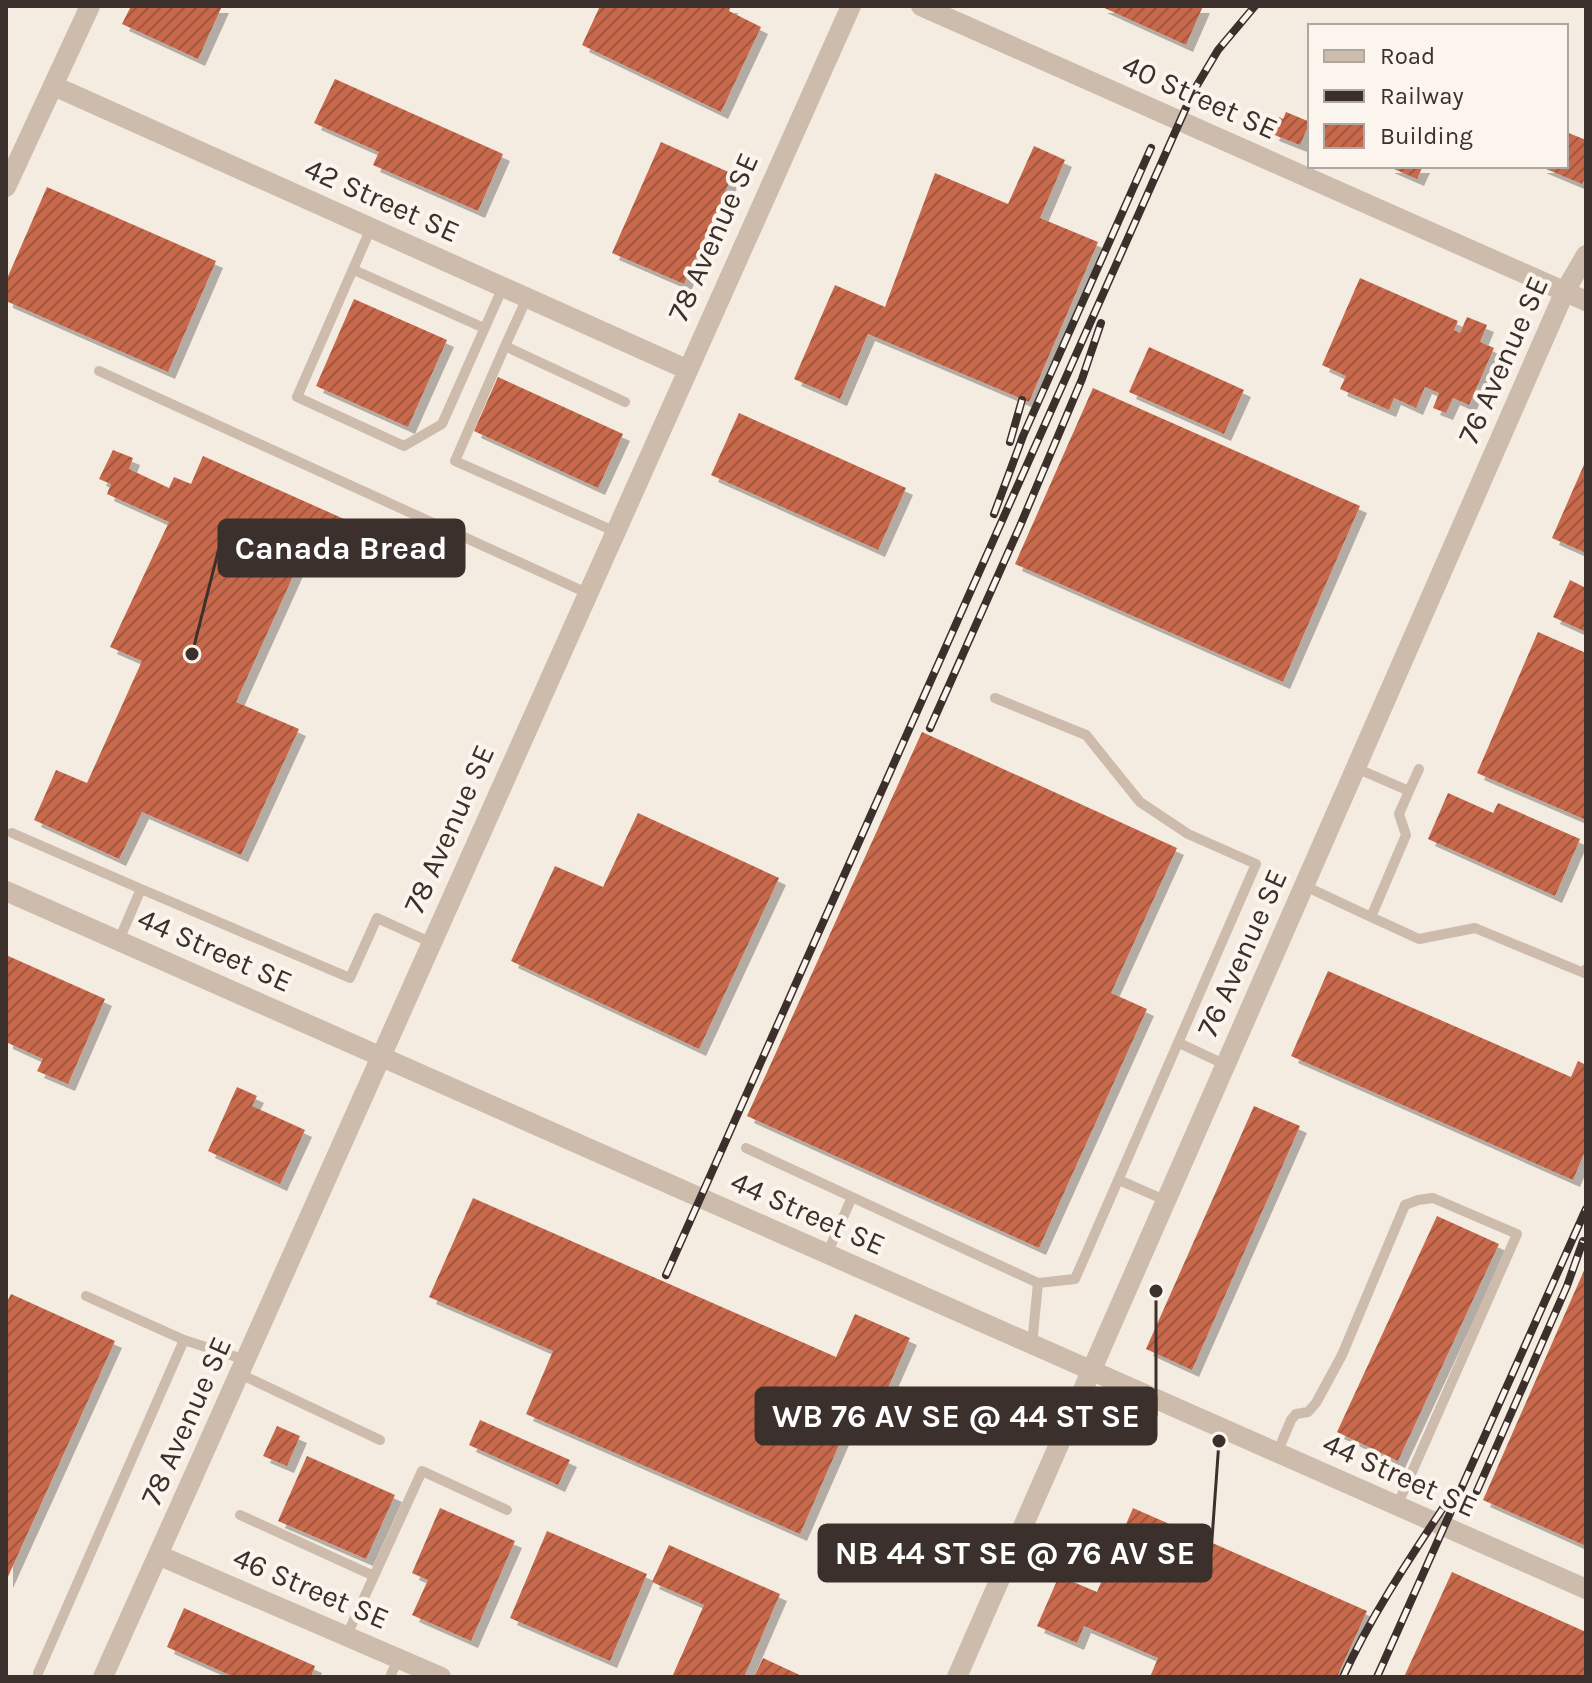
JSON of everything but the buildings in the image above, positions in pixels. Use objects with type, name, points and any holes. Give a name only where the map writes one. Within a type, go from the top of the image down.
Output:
[{"type":"street","points":[[6,187],[90,6]]},
{"type":"street","name":"78 Avenue SE","points":[[103,1677],[851,6]]},
{"type":"street","name":"40 Street SE","points":[[921,6],[1586,301]]},
{"type":"street","name":"42 Street SE","points":[[54,86],[686,369]]},
{"type":"street","name":"76 Avenue SE","points":[[957,1677],[1565,291],[1586,255]]},
{"type":"street","name":"44 Street SE","points":[[6,891],[1586,1589]]},
{"type":"street","name":"46 Street SE","points":[[158,1555],[347,1635],[394,1668],[441,1677]]},
{"type":"lane","points":[[371,228],[297,397],[404,446],[442,424],[503,287]]},
{"type":"lane","points":[[354,270],[484,328]]},
{"type":"lane","points":[[527,298],[455,461],[614,531]]},
{"type":"lane","points":[[505,346],[625,402]]},
{"type":"lane","points":[[99,371],[587,593]]},
{"type":"lane","points":[[746,1148],[1038,1283],[1075,1279],[1256,864],[1188,834],[1140,802],[1086,735],[995,698]]},
{"type":"lane","points":[[1356,768],[1409,791]]},
{"type":"lane","points":[[1371,917],[1406,835],[1399,814],[1419,769]]},
{"type":"lane","points":[[12,833],[350,978],[377,918],[432,943]]},
{"type":"lane","points":[[1305,886],[1419,939],[1475,928],[1584,973],[1586,969]]},
{"type":"lane","points":[[119,940],[141,889]]},
{"type":"lane","points":[[1179,1043],[1226,1065]]},
{"type":"lane","points":[[1119,1180],[1167,1201]]},
{"type":"lane","points":[[827,1254],[852,1197]]},
{"type":"lane","points":[[1277,1453],[1291,1420],[1296,1414],[1308,1412],[1316,1403],[1342,1355],[1405,1205],[1433,1198],[1517,1234],[1397,1506]]},
{"type":"lane","points":[[1032,1345],[1038,1283]]},
{"type":"lane","points":[[86,1296],[243,1367],[380,1440]]},
{"type":"lane","points":[[38,1677],[184,1340]]},
{"type":"lane","points":[[347,1635],[422,1471],[507,1510]]},
{"type":"lane","points":[[240,1515],[374,1576]]},
{"type":"railway","points":[[666,1275],[1193,92],[1218,50],[1255,6]]},
{"type":"railway","points":[[994,514],[1023,436],[1151,148]]},
{"type":"railway","points":[[930,728],[1020,526],[1082,379],[1101,323]]},
{"type":"railway","points":[[1010,442],[1022,400]]},
{"type":"railway","points":[[1377,1677],[1586,1209]]},
{"type":"railway","points":[[1477,1491],[1567,1286],[1583,1241]]},
{"type":"railway","points":[[1343,1677],[1378,1611],[1445,1505]]},
{"type":"place","name":"Canada Bread","points":[[192,654]]},
{"type":"place","name":"WB 76 AV SE @ 44 ST SE","points":[[1156,1291]]},
{"type":"place","name":"NB 44 ST SE @ 76 AV SE","points":[[1219,1441]]}]
